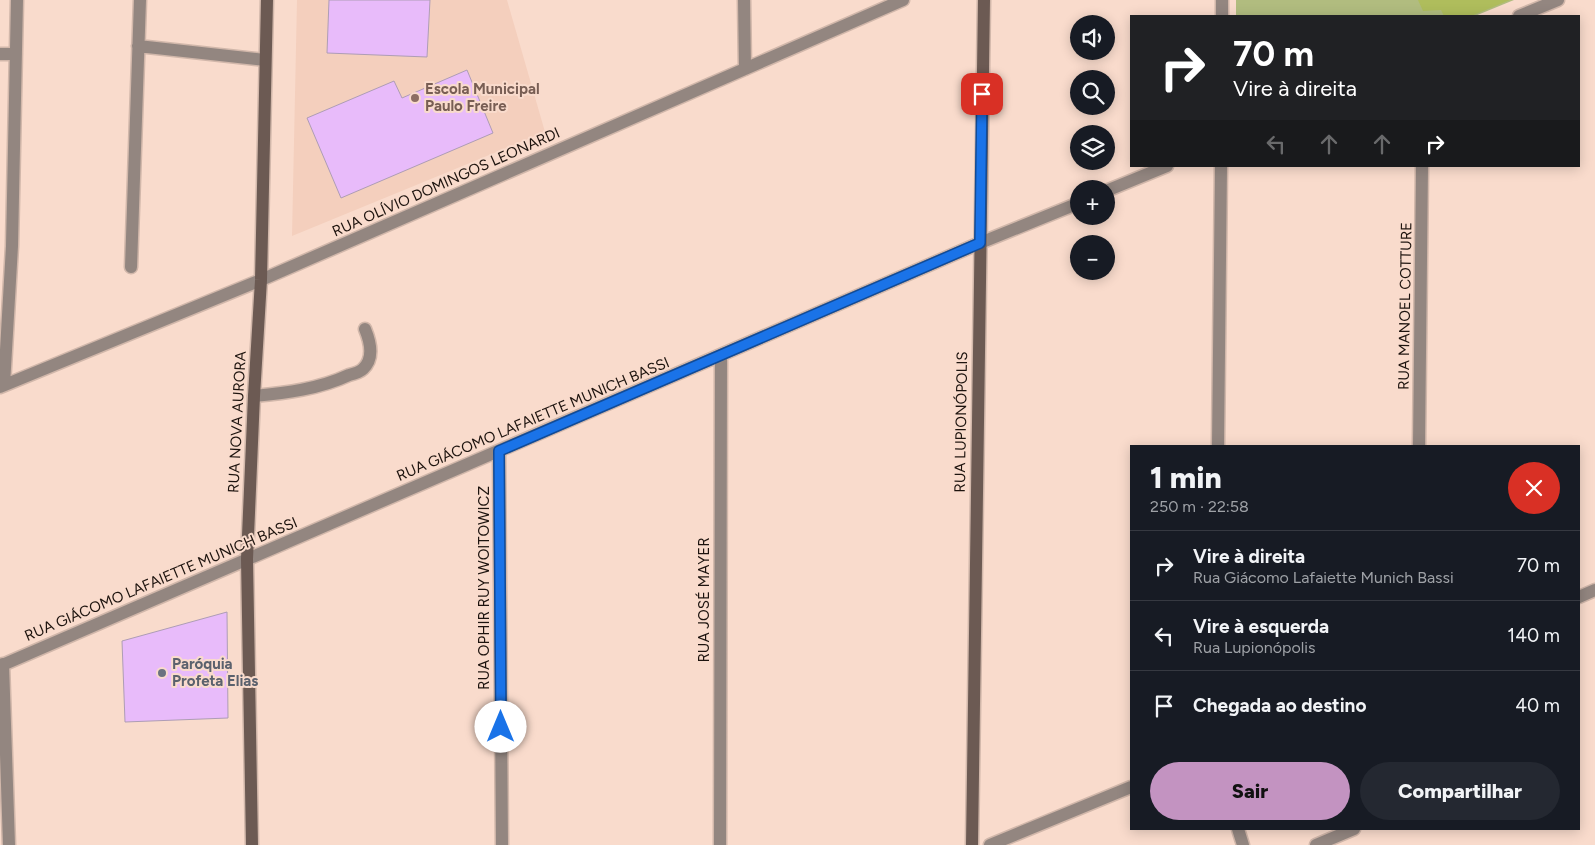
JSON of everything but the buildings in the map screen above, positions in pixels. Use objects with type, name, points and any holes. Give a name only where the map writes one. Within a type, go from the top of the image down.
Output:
[{"type":"main road","name":"RUA NOVA AURORA","points":[[252,845],[247,559],[261,280],[267,0]]},
{"type":"main road","name":"RUA LUPIONÓPOLIS","points":[[972,845],[984,0]]},
{"type":"street","points":[[2,386],[17,0]]},
{"type":"street","points":[[131,267],[140,0]]},
{"type":"street","points":[[744,0],[745,69]]},
{"type":"street","name":"RUA OLÍVIO DOMINGOS LEONARDI","points":[[2,386],[261,280],[903,0]]},
{"type":"street","points":[[1222,0],[1222,15]]},
{"type":"street","points":[[1521,15],[1558,0]]},
{"type":"street","points":[[138,46],[265,60]]},
{"type":"street","points":[[0,54],[16,54]]},
{"type":"street","points":[[1115,188],[1166,167]]},
{"type":"street","points":[[1218,445],[1221,167]]},
{"type":"street","name":"RUA MANOEL COTTURE","points":[[1420,445],[1422,167]]},
{"type":"street","name":"RUA GIÁCOMO LAFAIETTE MUNICH BASSI","points":[[1,665],[980,243],[1070,207]]},
{"type":"street","points":[[254,396],[291,393],[336,382],[363,369],[370,357],[371,344],[365,328]]},
{"type":"street","name":"RUA JOSÉ MAYER","points":[[720,845],[721,355]]},
{"type":"street","name":"RUA OPHIR RUY WOITOWICZ","points":[[499,451],[502,845]]},
{"type":"street","points":[[1580,597],[1595,590]]},
{"type":"street","points":[[1,665],[9,845]]},
{"type":"street","points":[[990,845],[1130,787]]},
{"type":"street","points":[[1238,830],[1243,845]]},
{"type":"street","points":[[1316,845],[1352,830]]},
{"type":"shaded area","name":"Escola Municipal Paulo Freire","points":[[297,0],[507,0],[545,132],[292,236]]},
{"type":"green space","points":[[1236,0],[1514,0],[1477,15],[1236,15]]},
{"type":"green space","points":[[1418,0],[1510,0],[1473,15],[1444,15],[1441,10],[1423,11]]},
{"type":"place","name":"Escola Municipal Paulo Freire","points":[[415,98]]},
{"type":"place","name":"Paróquia Profeta Elias","points":[[162,673]]},
{"type":"route","points":[[501,727],[499,451],[980,243],[982,94]]}]
